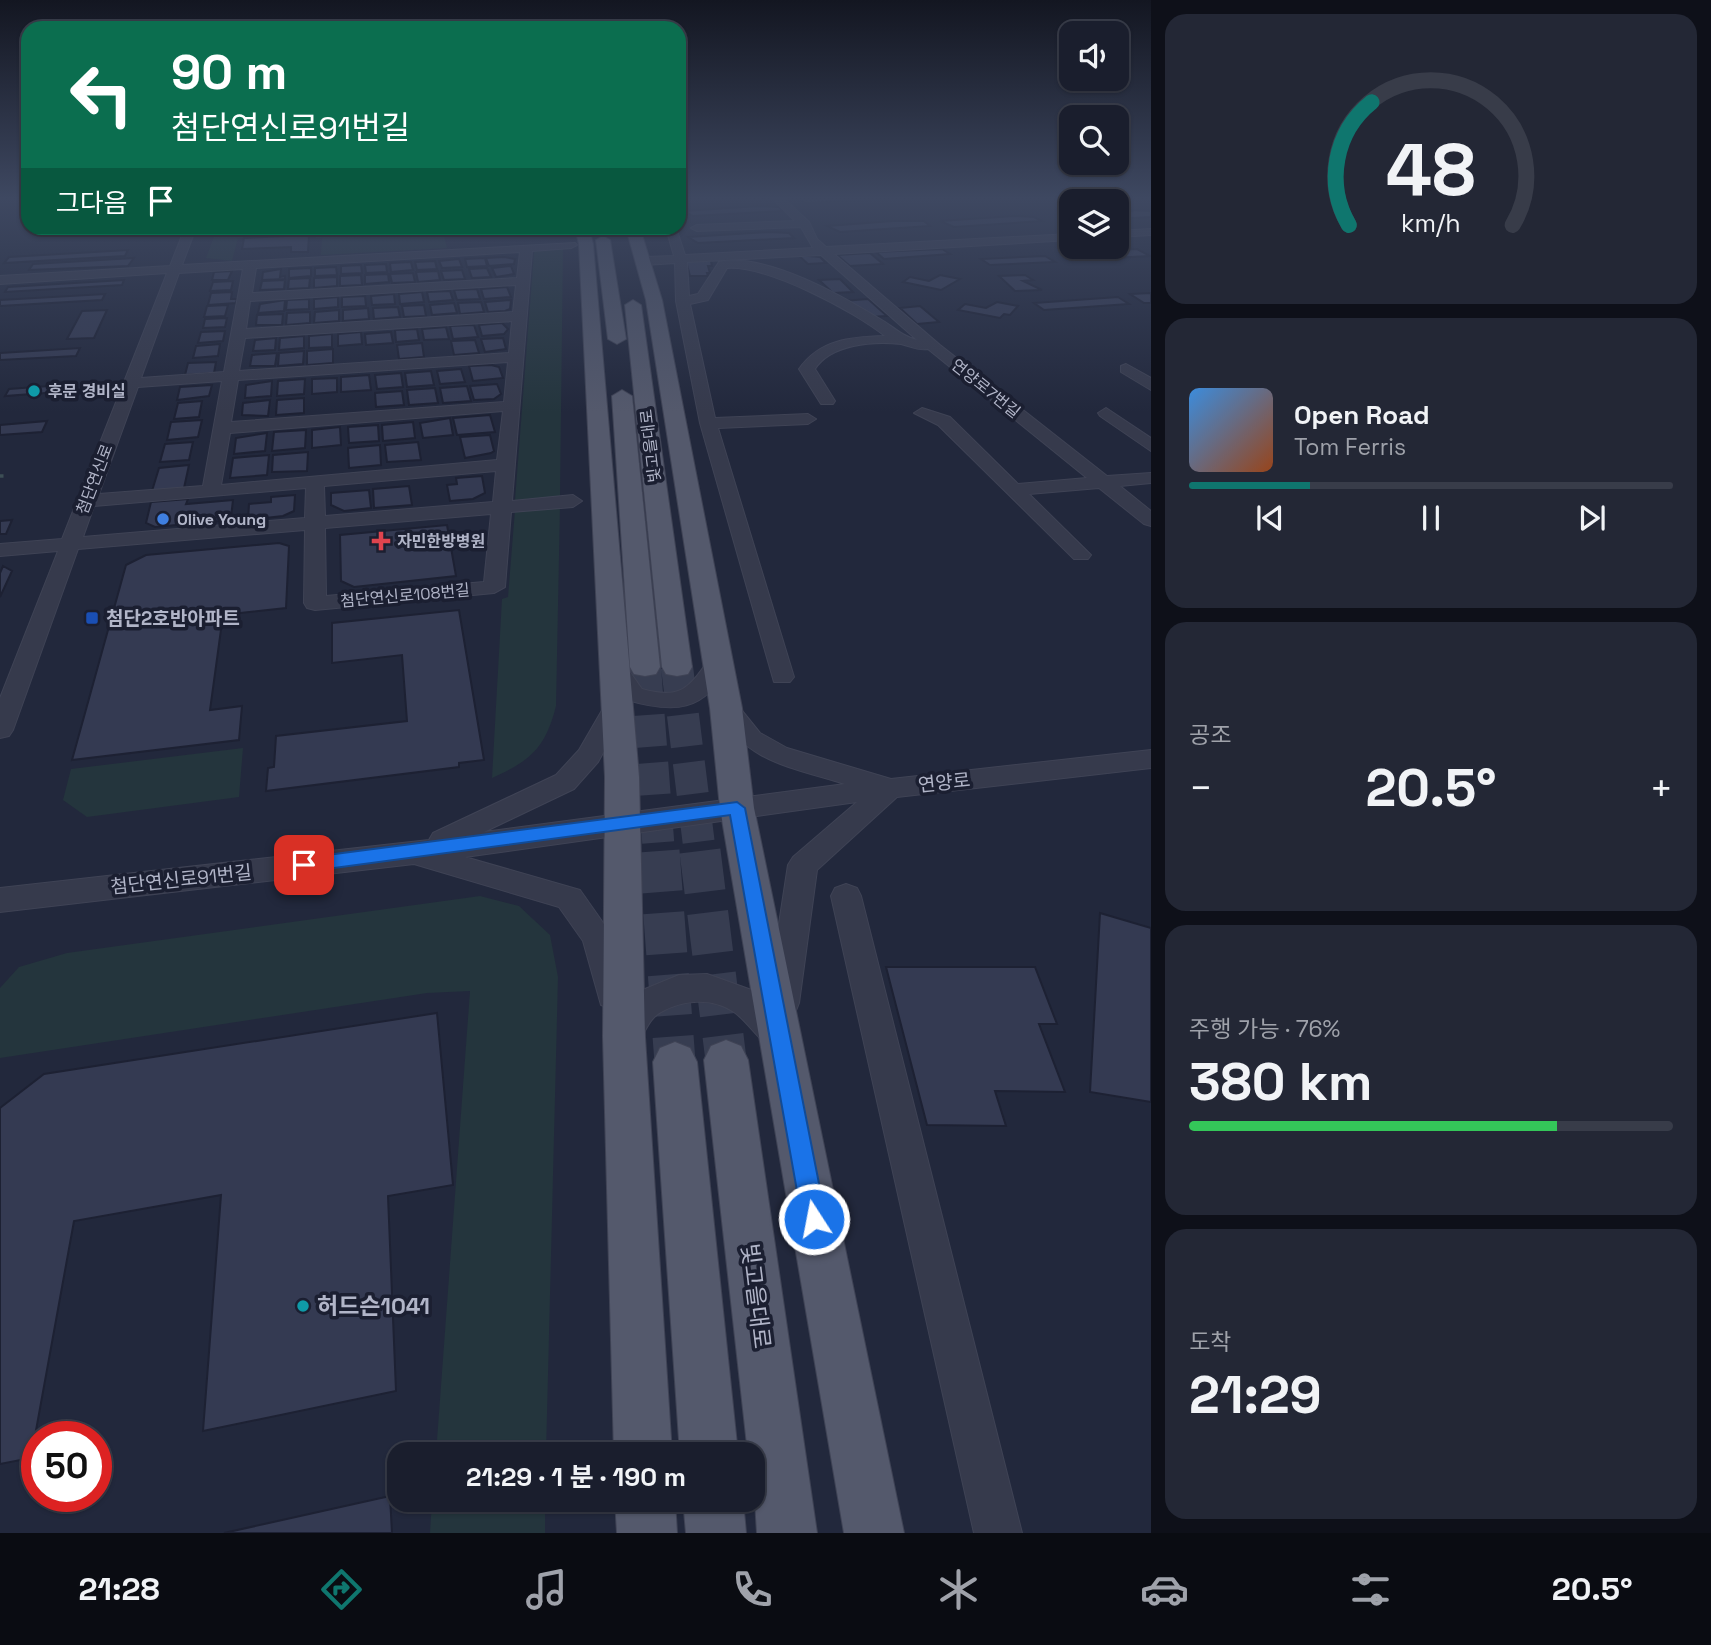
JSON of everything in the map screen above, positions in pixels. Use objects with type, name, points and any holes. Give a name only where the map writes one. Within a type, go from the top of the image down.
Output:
[{"type":"main road","points":[[584,270],[589,288],[629,667],[617,706],[624,823],[624,1037],[642,1442]]},
{"type":"main road","name":"빛고을대로","points":[[608,270],[613,294],[629,667]]},
{"type":"main road","name":"빛고을대로","points":[[626,270],[632,294],[677,667]]},
{"type":"main road","points":[[644,270],[726,708],[737,808],[874,1533]]},
{"type":"main road","name":"빛고을대로","points":[[726,1060],[787,1533]]},
{"type":"main road","points":[[676,1062],[708,1442]]},
{"type":"main road","points":[[646,1512],[647,1533]]},
{"type":"main road","points":[[714,1512],[716,1533]]},
{"type":"street","points":[[0,280],[166,270]]},
{"type":"street","name":"첨단연신로","points":[[0,730],[175,270]]},
{"type":"street","points":[[211,491],[249,270]]},
{"type":"street","name":"첨단연신로108번길","points":[[315,481],[315,603],[494,587],[509,406],[525,270]]},
{"type":"street","points":[[681,270],[683,301],[708,423],[782,677]]},
{"type":"street","points":[[683,301],[703,297],[720,270]]},
{"type":"street","points":[[769,270],[798,282],[901,340],[935,348]]},
{"type":"street","name":"연양로7번길","points":[[845,270],[935,348],[1151,520]]},
{"type":"street","points":[[245,297],[524,281]]},
{"type":"street","points":[[239,334],[520,316]]},
{"type":"street","points":[[827,401],[807,369],[817,355],[836,346],[901,340]]},
{"type":"street","points":[[130,383],[514,358]]},
{"type":"street","points":[[1126,369],[1151,385]]},
{"type":"street","points":[[223,428],[509,406]]},
{"type":"street","points":[[1106,412],[1151,446]]},
{"type":"street","points":[[922,413],[944,421],[1081,555]]},
{"type":"street","points":[[708,423],[808,419]]},
{"type":"street","points":[[86,501],[505,465]]},
{"type":"street","points":[[1014,490],[1151,478]]},
{"type":"street","points":[[0,550],[573,501]]},
{"type":"street","points":[[629,667],[633,694],[667,701],[685,699],[700,692],[710,681],[718,663]]},
{"type":"street","points":[[414,853],[565,782],[589,756],[617,706]]},
{"type":"street","points":[[726,708],[751,740],[778,754],[890,788]]},
{"type":"street","name":"연양로","points":[[737,808],[1151,759]]},
{"type":"street","points":[[779,1035],[803,865],[890,788]]},
{"type":"street","name":"첨단연신로91번길","points":[[0,900],[414,853],[737,808]]},
{"type":"street","points":[[414,853],[547,889],[569,898],[597,937],[624,1037]]},
{"type":"street","points":[[846,896],[998,1533]]},
{"type":"street","points":[[624,1037],[645,1004],[679,989],[707,988],[745,1002],[779,1035]]},
{"type":"shaded area","points":[[533,270],[563,270],[560,496],[515,500]]},
{"type":"shaded area","points":[[560,506],[556,706],[547,733],[534,751],[517,765],[492,778],[502,599],[508,597],[515,510]]},
{"type":"shaded area","points":[[243,748],[239,797],[87,817],[63,800],[71,769]]},
{"type":"shaded area","points":[[480,896],[519,906],[550,935],[558,977],[546,1442],[437,1442],[470,991],[427,993],[0,1058],[0,988],[19,967],[67,953]]},
{"type":"shaded area","points":[[431,1512],[545,1512],[545,1533],[430,1533]]},
{"type":"building","points":[[281,270],[280,277],[285,276],[285,279],[262,280],[263,272]]},
{"type":"building","points":[[289,270],[311,270],[311,276],[289,278]]},
{"type":"building","points":[[315,270],[336,270],[337,275],[315,276]]},
{"type":"building","points":[[341,270],[362,270],[362,273],[341,274]]},
{"type":"building","points":[[366,270],[387,270],[387,272],[366,273]]},
{"type":"building","points":[[391,270],[413,270],[391,272]]},
{"type":"building","points":[[462,270],[465,279],[444,280],[441,271]]},
{"type":"building","points":[[469,270],[488,270],[491,277],[472,278]]},
{"type":"building","points":[[493,270],[512,270],[514,274],[496,277]]},
{"type":"building","points":[[688,270],[709,270],[710,273],[707,273],[708,276],[690,276]]},
{"type":"building","points":[[232,271],[228,280],[212,280],[214,272]]},
{"type":"building","points":[[438,271],[440,280],[418,282],[416,272]]},
{"type":"building","points":[[413,273],[415,282],[392,283],[390,274]]},
{"type":"building","points":[[388,274],[389,282],[365,284],[365,275]]},
{"type":"building","points":[[361,275],[362,285],[340,286],[340,276]]},
{"type":"building","points":[[940,275],[960,279],[941,290],[903,282],[910,277],[929,281]]},
{"type":"building","points":[[1025,275],[1033,280],[1023,281],[1042,290],[1015,291],[999,276]]},
{"type":"building","points":[[337,277],[337,286],[314,288],[314,278]]},
{"type":"building","points":[[310,278],[309,288],[288,289],[289,279]]},
{"type":"building","points":[[840,279],[853,292],[833,293],[819,280]]},
{"type":"building","points":[[124,280],[122,285],[5,292],[8,287]]},
{"type":"building","points":[[285,280],[284,289],[260,290],[262,281]]},
{"type":"building","points":[[233,281],[231,290],[210,291],[213,282]]},
{"type":"building","points":[[507,287],[511,297],[484,299],[481,289]]},
{"type":"building","points":[[477,289],[480,299],[457,300],[454,290]]},
{"type":"building","points":[[450,291],[453,300],[429,302],[427,292]]},
{"type":"building","points":[[232,292],[231,299],[237,299],[236,303],[208,305],[211,293]]},
{"type":"building","points":[[422,292],[424,302],[400,304],[399,294]]},
{"type":"building","points":[[1151,293],[1151,303],[1144,303],[1130,294]]},
{"type":"building","points":[[105,294],[102,300],[0,306],[0,300]]},
{"type":"building","points":[[394,294],[395,304],[372,305],[371,296]]},
{"type":"building","points":[[365,296],[366,306],[342,307],[342,297]]},
{"type":"building","points":[[338,297],[338,307],[314,309],[314,299]]},
{"type":"building","points":[[1118,297],[1129,304],[1044,310],[1034,303]]},
{"type":"building","points":[[309,299],[309,309],[286,310],[287,300]]},
{"type":"building","points":[[868,299],[887,316],[869,317],[842,301]]},
{"type":"building","points":[[285,300],[284,311],[258,313],[260,304]]},
{"type":"building","points":[[511,300],[510,309],[505,311],[488,312],[485,302]]},
{"type":"building","points":[[481,302],[484,312],[460,314],[458,303]]},
{"type":"building","points":[[997,302],[1018,306],[1010,315],[1004,314],[1000,318],[958,310],[965,304],[986,308]]},
{"type":"building","points":[[454,303],[457,313],[432,315],[430,305]]},
{"type":"building","points":[[228,305],[225,316],[204,317],[207,306]]},
{"type":"building","points":[[424,305],[426,316],[404,317],[402,306]]},
{"type":"building","points":[[920,306],[939,322],[917,324],[900,308]]},
{"type":"building","points":[[398,307],[400,317],[374,319],[373,308]]},
{"type":"building","points":[[368,308],[369,319],[343,321],[343,310]]},
{"type":"building","points":[[107,310],[94,338],[67,339],[82,311]]},
{"type":"building","points":[[339,310],[339,321],[314,323],[315,312]]},
{"type":"building","points":[[310,312],[310,323],[286,325],[287,313]]},
{"type":"building","points":[[283,314],[282,325],[256,325],[257,315]]},
{"type":"building","points":[[227,318],[225,327],[203,328],[205,319]]},
{"type":"building","points":[[502,323],[508,329],[504,334],[482,336],[479,325]]},
{"type":"building","points":[[474,325],[478,337],[453,339],[450,326]]},
{"type":"building","points":[[446,327],[449,339],[424,340],[422,329]]},
{"type":"building","points":[[417,329],[419,340],[396,342],[395,330]]},
{"type":"building","points":[[225,331],[223,341],[198,343],[201,332]]},
{"type":"building","points":[[361,332],[362,344],[338,346],[338,334]]},
{"type":"building","points":[[391,332],[393,343],[366,345],[365,334]]},
{"type":"building","points":[[332,334],[332,347],[309,348],[309,336]]},
{"type":"building","points":[[304,336],[304,348],[279,350],[280,338]]},
{"type":"building","points":[[276,338],[275,350],[253,351],[255,340]]},
{"type":"building","points":[[503,338],[506,349],[485,352],[481,339]]},
{"type":"building","points":[[475,340],[479,353],[454,355],[451,341]]},
{"type":"building","points":[[422,343],[424,357],[399,359],[397,345]]},
{"type":"building","points":[[220,344],[218,356],[193,358],[196,346]]},
{"type":"building","points":[[80,348],[76,356],[0,360],[0,353]]},
{"type":"building","points":[[333,349],[333,363],[307,365],[307,351]]},
{"type":"building","points":[[304,351],[303,364],[278,366],[279,353]]},
{"type":"building","points":[[277,353],[275,366],[250,366],[252,355]]},
{"type":"building","points":[[216,362],[214,373],[185,375],[188,363]]},
{"type":"building","points":[[469,366],[499,367],[503,378],[473,381]]},
{"type":"building","points":[[461,369],[465,382],[440,384],[437,371]]},
{"type":"building","points":[[431,371],[434,385],[407,387],[405,373]]},
{"type":"building","points":[[401,373],[403,387],[377,389],[375,375]]},
{"type":"building","points":[[369,375],[371,390],[341,392],[341,377]]},
{"type":"building","points":[[337,378],[337,392],[312,394],[312,379]]},
{"type":"building","points":[[305,379],[304,394],[277,396],[278,381]]},
{"type":"building","points":[[272,381],[271,396],[245,398],[246,385]]},
{"type":"building","points":[[497,384],[501,394],[494,399],[474,400],[470,386]]},
{"type":"building","name":"후문 경비실","points":[[62,385],[59,392],[5,396],[9,389]]},
{"type":"building","points":[[212,385],[209,396],[177,400],[180,387]]},
{"type":"building","points":[[467,386],[471,401],[443,403],[440,388]]},
{"type":"building","points":[[435,388],[438,403],[409,405],[407,390]]},
{"type":"building","points":[[402,391],[404,405],[376,407],[375,393]]},
{"type":"building","points":[[304,398],[304,413],[276,415],[277,400]]},
{"type":"building","points":[[270,400],[268,416],[242,415],[243,403]]},
{"type":"building","points":[[202,401],[199,417],[174,419],[178,403]]},
{"type":"building","points":[[490,415],[495,432],[457,435],[453,418]]},
{"type":"building","points":[[450,418],[453,435],[423,438],[420,423]]},
{"type":"building","points":[[202,420],[198,437],[167,440],[171,422]]},
{"type":"building","points":[[47,421],[42,432],[0,435],[0,425]]},
{"type":"building","points":[[413,422],[415,438],[383,441],[382,425]]},
{"type":"building","points":[[378,425],[379,441],[349,443],[348,427]]},
{"type":"building","points":[[340,427],[341,445],[312,448],[312,430]]},
{"type":"building","points":[[306,430],[305,448],[272,451],[274,432]]},
{"type":"building","points":[[267,433],[265,451],[234,454],[236,438]]},
{"type":"building","points":[[490,435],[494,451],[465,458],[460,437]]},
{"type":"building","points":[[193,442],[189,460],[160,462],[165,444]]},
{"type":"building","points":[[418,442],[421,460],[387,462],[385,445]]},
{"type":"building","points":[[380,445],[381,465],[349,468],[348,448]]},
{"type":"building","points":[[308,452],[307,471],[272,472],[273,455]]},
{"type":"building","points":[[269,455],[267,475],[230,478],[233,458]]},
{"type":"building","points":[[189,465],[184,488],[152,491],[159,468]]},
{"type":"building","points":[[482,476],[485,493],[473,499],[450,501],[447,485],[457,484],[456,478]]},
{"type":"building","points":[[409,486],[412,505],[374,508],[373,489]]},
{"type":"building","points":[[369,490],[371,508],[344,511],[331,505],[331,493]]},
{"type":"building","points":[[295,495],[294,511],[283,516],[248,520],[249,504],[271,502],[271,497]]},
{"type":"building","points":[[188,499],[186,504],[233,500],[231,517],[220,518],[220,521],[155,527],[146,523],[151,502]]},
{"type":"building","points":[[12,520],[6,534],[0,534],[0,521]]},
{"type":"building","points":[[447,525],[456,576],[354,587],[341,581],[340,535]]},
{"type":"building","points":[[279,543],[289,546],[286,608],[223,615],[210,710],[242,706],[239,740],[72,760],[126,565],[146,555]]},
{"type":"building","points":[[3,566],[12,571],[0,597],[0,573]]},
{"type":"building","points":[[459,610],[484,760],[459,763],[459,767],[266,791],[268,768],[274,767],[276,736],[407,721],[402,655],[332,663],[332,623]]},
{"type":"building","points":[[1100,913],[1151,928],[1151,1102],[1090,1092]]},
{"type":"building","points":[[886,967],[1035,967],[1057,1024],[1039,1024],[1065,1092],[995,1091],[1006,1126],[927,1125]]},
{"type":"building","name":"허드슨1041","points":[[437,1013],[453,1185],[388,1196],[396,1391],[203,1431],[221,1195],[74,1221],[38,1421],[21,1421],[21,1460],[0,1464],[0,1108],[44,1074]]},
{"type":"building","points":[[387,1497],[387,1512],[391,1512],[392,1533],[224,1533]]},
{"type":"tunnel","points":[[645,667],[659,853]]},
{"type":"tunnel","points":[[677,667],[700,853]]},
{"type":"tunnel","points":[[659,851],[675,1062]]},
{"type":"tunnel","points":[[700,851],[726,1060]]},
{"type":"place","name":"후문 경비실","points":[[34,391]]},
{"type":"place","name":"Olive Young","points":[[163,519]]},
{"type":"place","name":"자민한방병원","points":[[381,541]]},
{"type":"place","name":"첨단2호반아파트","points":[[92,618]]},
{"type":"place","name":"허드슨1041","points":[[303,1306]]},
{"type":"route","points":[[304,865],[414,853],[737,808],[814,1219]]}]
